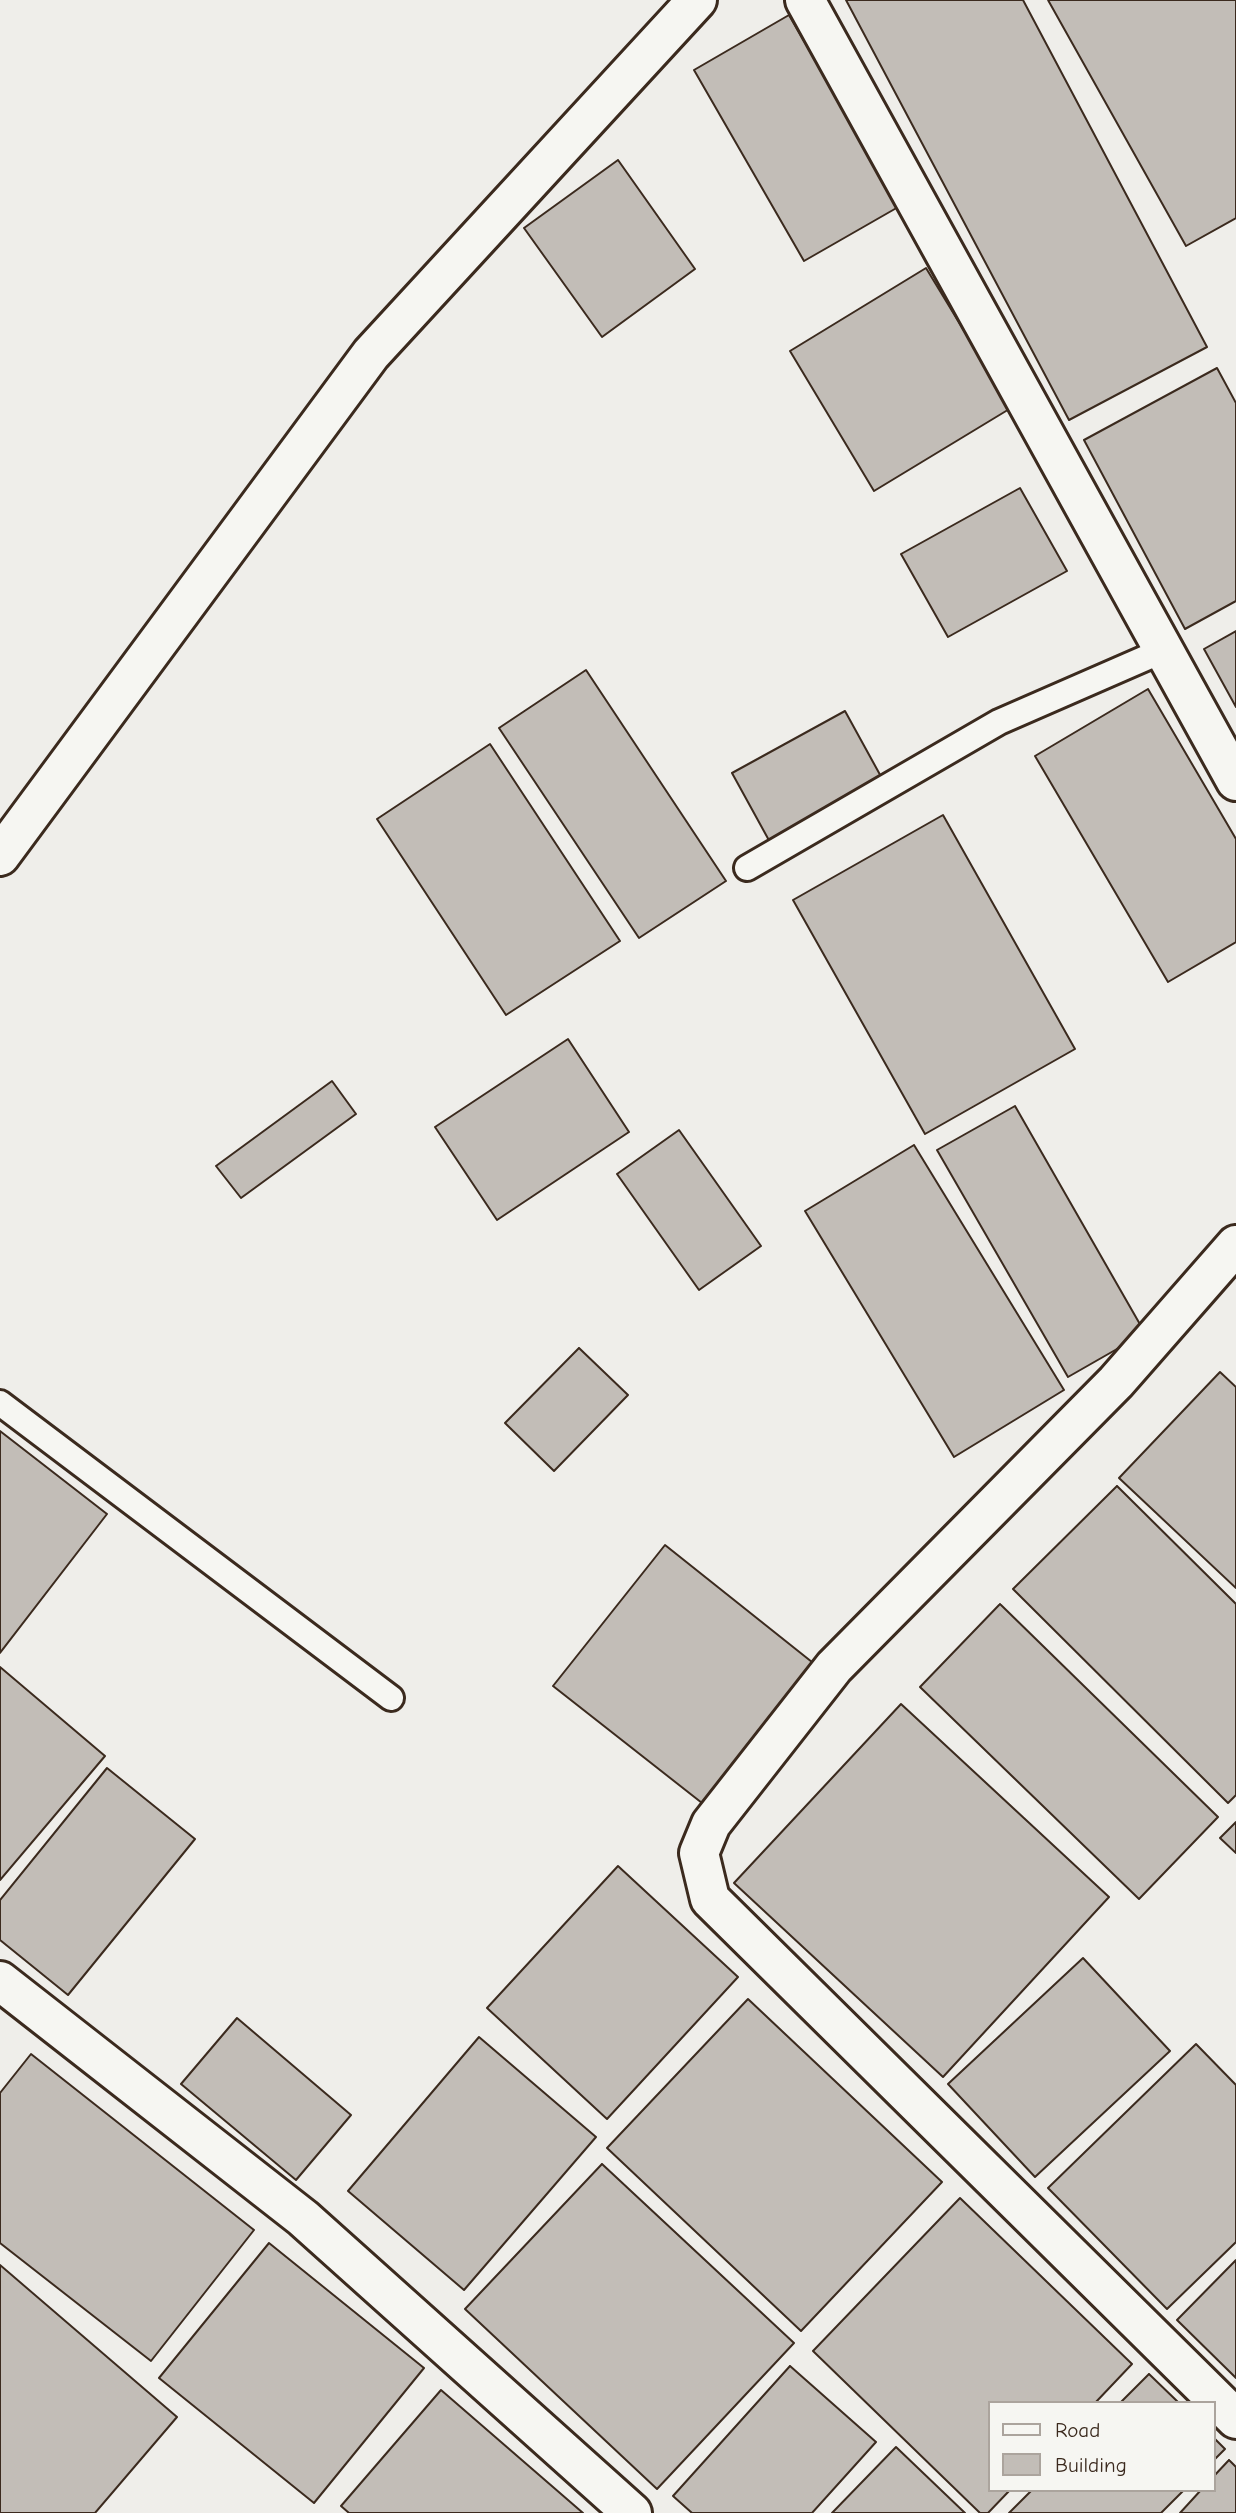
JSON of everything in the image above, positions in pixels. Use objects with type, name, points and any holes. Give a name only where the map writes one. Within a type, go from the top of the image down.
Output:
[{"type":"street","points":[[0,856],[371,354],[697,0]]},
{"type":"street","points":[[805,0],[1236,781]]},
{"type":"street","points":[[1236,1245],[1116,1382],[834,1667],[711,1824],[699,1853],[710,1899],[1236,2419]]},
{"type":"street","points":[[0,1981],[303,2218],[632,2513]]},
{"type":"lane","points":[[747,868],[999,722],[1164,650]]},
{"type":"lane","points":[[0,1403],[391,1698]]},
{"type":"building","points":[[846,0],[1023,0],[1207,347],[1069,420]]},
{"type":"building","points":[[1048,0],[1236,0],[1236,218],[1186,246]]},
{"type":"building","points":[[789,15],[900,206],[804,261],[694,70]]},
{"type":"building","points":[[618,160],[695,269],[602,337],[524,228]]},
{"type":"building","points":[[926,268],[1011,408],[874,491],[790,351]]},
{"type":"building","points":[[1217,368],[1236,403],[1236,601],[1185,629],[1084,440]]},
{"type":"building","points":[[1020,488],[1067,571],[948,637],[901,554]]},
{"type":"building","points":[[1236,631],[1236,707],[1204,649]]},
{"type":"building","points":[[586,670],[726,881],[639,938],[499,728]]},
{"type":"building","points":[[1148,689],[1236,839],[1236,942],[1168,982],[1035,756]]},
{"type":"building","points":[[845,711],[884,782],[771,844],[732,773]]},
{"type":"building","points":[[490,744],[620,941],[506,1015],[377,819]]},
{"type":"building","points":[[943,815],[1075,1049],[925,1134],[793,900]]},
{"type":"building","points":[[568,1039],[629,1132],[497,1220],[435,1127]]},
{"type":"building","points":[[332,1081],[356,1114],[241,1198],[216,1166]]},
{"type":"building","points":[[1015,1106],[1145,1333],[1068,1377],[937,1150]]},
{"type":"building","points":[[679,1130],[761,1246],[699,1290],[617,1174]]},
{"type":"building","points":[[914,1145],[1064,1390],[954,1457],[805,1211]]},
{"type":"building","points":[[579,1348],[628,1395],[554,1471],[505,1423]]},
{"type":"building","points":[[1220,1372],[1236,1387],[1236,1588],[1119,1478]]},
{"type":"building","points":[[0,1431],[107,1514],[0,1653]]},
{"type":"building","points":[[1117,1486],[1236,1604],[1236,1795],[1228,1803],[1013,1589]]},
{"type":"building","points":[[665,1545],[827,1674],[716,1814],[553,1686]]},
{"type":"building","points":[[1000,1604],[1218,1817],[1139,1899],[920,1687]]},
{"type":"building","points":[[0,1667],[105,1756],[0,1880]]},
{"type":"building","points":[[901,1704],[1109,1897],[943,2077],[734,1883]]},
{"type":"building","points":[[107,1768],[195,1839],[68,1995],[0,1940],[0,1900]]},
{"type":"building","points":[[1236,1822],[1236,1853],[1220,1838]]},
{"type":"building","points":[[618,1866],[738,1977],[607,2119],[487,2008]]},
{"type":"building","points":[[1083,1958],[1170,2051],[1035,2177],[948,2084]]},
{"type":"building","points":[[748,1999],[942,2182],[801,2331],[607,2148]]},
{"type":"building","points":[[237,2018],[351,2115],[296,2180],[181,2084]]},
{"type":"building","points":[[479,2037],[596,2137],[464,2290],[348,2191]]},
{"type":"building","points":[[1196,2044],[1236,2085],[1236,2242],[1167,2309],[1048,2188]]},
{"type":"building","points":[[31,2054],[254,2230],[151,2361],[0,2243],[0,2093]]},
{"type":"building","points":[[602,2164],[794,2343],[657,2489],[465,2309]]},
{"type":"building","points":[[960,2198],[1132,2364],[1097,2401],[988,2401],[988,2492],[1008,2492],[988,2513],[980,2513],[813,2351]]},
{"type":"building","points":[[269,2243],[424,2368],[314,2503],[159,2378]]},
{"type":"building","points":[[1236,2260],[1236,2378],[1177,2320]]},
{"type":"building","points":[[0,2265],[177,2417],[95,2513],[0,2513]]},
{"type":"building","points":[[790,2366],[876,2442],[812,2513],[692,2513],[673,2496]]},
{"type":"building","points":[[1149,2374],[1177,2401],[1122,2401]]},
{"type":"building","points":[[441,2390],[583,2513],[349,2513],[341,2506]]},
{"type":"building","points":[[1215,2439],[1225,2449],[1215,2459]]},
{"type":"building","points":[[896,2447],[965,2513],[832,2513]]},
{"type":"building","points":[[1229,2460],[1236,2467],[1236,2513],[1180,2513],[1199,2492],[1215,2492],[1215,2475]]},
{"type":"building","points":[[1030,2492],[1182,2492],[1161,2513],[1009,2513]]}]
